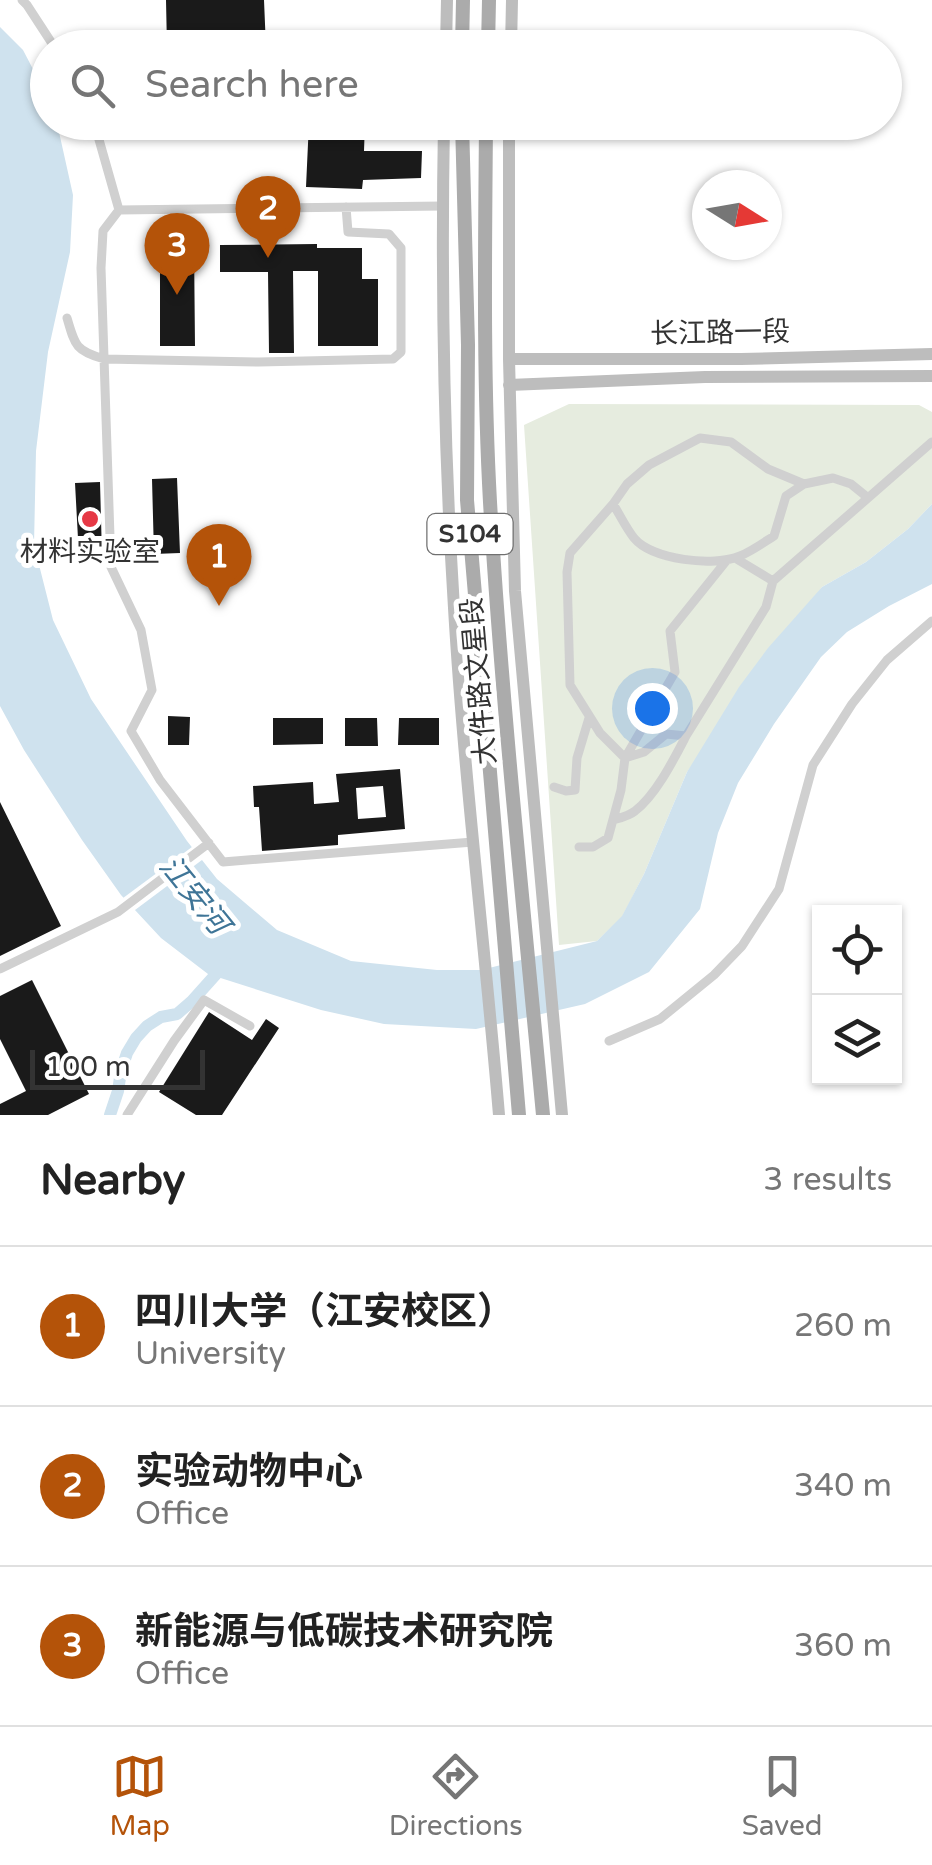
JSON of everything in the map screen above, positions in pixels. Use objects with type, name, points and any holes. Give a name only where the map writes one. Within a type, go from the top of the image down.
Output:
[{"type":"main road","points":[[462,30],[463,0]]},
{"type":"main road","points":[[489,30],[490,0]]},
{"type":"main road","name":"大件路文星段","points":[[462,140],[467,500],[520,1115]]},
{"type":"main road","name":"大件路文星段","points":[[486,140],[485,356],[490,498],[502,679],[543,1115]]},
{"type":"street","points":[[22,0],[44,30]]},
{"type":"street","points":[[446,30],[447,0]]},
{"type":"street","points":[[511,30],[512,0]]},
{"type":"street","points":[[99,140],[119,210]]},
{"type":"street","points":[[444,140],[442,206],[454,609],[500,1115]]},
{"type":"street","points":[[508,140],[515,591],[562,1115]]},
{"type":"street","points":[[119,210],[442,206]]},
{"type":"street","points":[[67,318],[75,344],[83,352],[104,359],[393,359],[401,352],[402,248],[390,234],[348,232],[346,208]]},
{"type":"street","points":[[119,210],[103,231],[100,268],[110,567],[140,630],[152,690],[131,731],[160,780],[223,862],[473,842]]},
{"type":"street","name":"长江路一段","points":[[509,360],[932,354]]},
{"type":"street","name":"长江路一段","points":[[509,385],[705,376],[932,376]]},
{"type":"street","points":[[625,758],[600,733],[570,686],[570,553],[627,484],[648,465],[700,438],[730,442],[768,469],[804,484]]},
{"type":"street","points":[[613,820],[634,814],[674,760],[766,607],[773,581],[932,442]]},
{"type":"street","points":[[579,847],[593,846],[608,838],[625,758],[675,672],[670,631],[731,559],[774,536],[786,496],[804,484],[833,478],[852,484],[868,497]]},
{"type":"street","points":[[612,504],[635,540],[657,554],[682,559],[731,559],[773,581]]},
{"type":"street","points":[[609,1041],[660,1020],[742,946],[779,889],[814,764],[852,704],[887,660],[932,621]]},
{"type":"street","points":[[554,788],[575,790],[578,758],[589,718]]},
{"type":"street","points":[[625,758],[644,752],[666,734],[686,736]]},
{"type":"street","points":[[0,970],[118,912],[208,843]]},
{"type":"street","points":[[128,1115],[204,1000],[250,1026]]},
{"type":"shaded area","points":[[569,404],[919,405],[932,412],[932,504],[866,562],[822,587],[687,772],[622,917],[597,941],[559,945],[524,425]]},
{"type":"water","name":"江安河","points":[[0,27],[23,50],[30,63],[30,140],[61,140],[73,195],[70,252],[48,352],[36,451],[34,545],[53,620],[91,699],[187,841],[217,879],[277,930],[351,961],[437,970],[481,970],[597,941],[622,916],[687,772],[768,648],[822,587],[866,562],[932,504],[932,584],[847,632],[821,657],[738,783],[718,833],[700,909],[649,972],[585,1004],[476,1029],[384,1024],[321,1010],[208,974],[161,938],[121,895],[24,750],[0,706]]},
{"type":"pier","points":[[196,844],[206,857],[131,913],[119,901]]},
{"type":"building","points":[[166,0],[264,0],[265,30],[167,30]]},
{"type":"building","points":[[308,140],[364,140],[364,151],[422,151],[421,178],[363,180],[362,189],[306,187]]},
{"type":"building","points":[[160,244],[194,244],[195,346],[160,346]]},
{"type":"building","points":[[317,244],[317,248],[362,248],[362,279],[378,279],[378,346],[318,346],[318,271],[293,271],[294,353],[269,353],[268,272],[220,272],[220,245]]},
{"type":"building","points":[[177,478],[180,553],[154,554],[152,479]]},
{"type":"building","name":"材料实验室","points":[[100,482],[102,555],[79,557],[75,483]]},
{"type":"building","points":[[168,716],[190,717],[189,745],[168,745]]},
{"type":"building","points":[[273,718],[323,718],[323,744],[273,745]]},
{"type":"building","points":[[345,718],[377,718],[378,746],[345,746]]},
{"type":"building","points":[[399,718],[439,718],[439,745],[398,745]]},
{"type":"building","points":[[400,769],[405,829],[338,835],[338,845],[262,851],[259,807],[254,807],[253,786],[313,782],[314,804],[339,802],[336,774]],"holes":[[[383,786],[386,817],[358,819],[356,788]]]},
{"type":"building","points":[[0,802],[61,926],[0,956]]},
{"type":"building","points":[[32,980],[89,1094],[48,1115],[0,1115],[0,1104],[26,1091],[0,1039],[0,996]]},
{"type":"building","points":[[209,1012],[252,1040],[266,1019],[279,1028],[222,1115],[196,1115],[159,1092]]},
{"type":"waterway","points":[[110,1115],[127,1053],[136,1038],[161,1017],[177,1014],[226,963]]},
{"type":"place","name":"实验动物中心","points":[[268,258]]},
{"type":"place","name":"新能源与低碳技术研究院","points":[[177,295]]},
{"type":"place","name":"材料实验室","points":[[90,519]]},
{"type":"place","name":"四川大学（江安校区）","points":[[219,606]]}]
